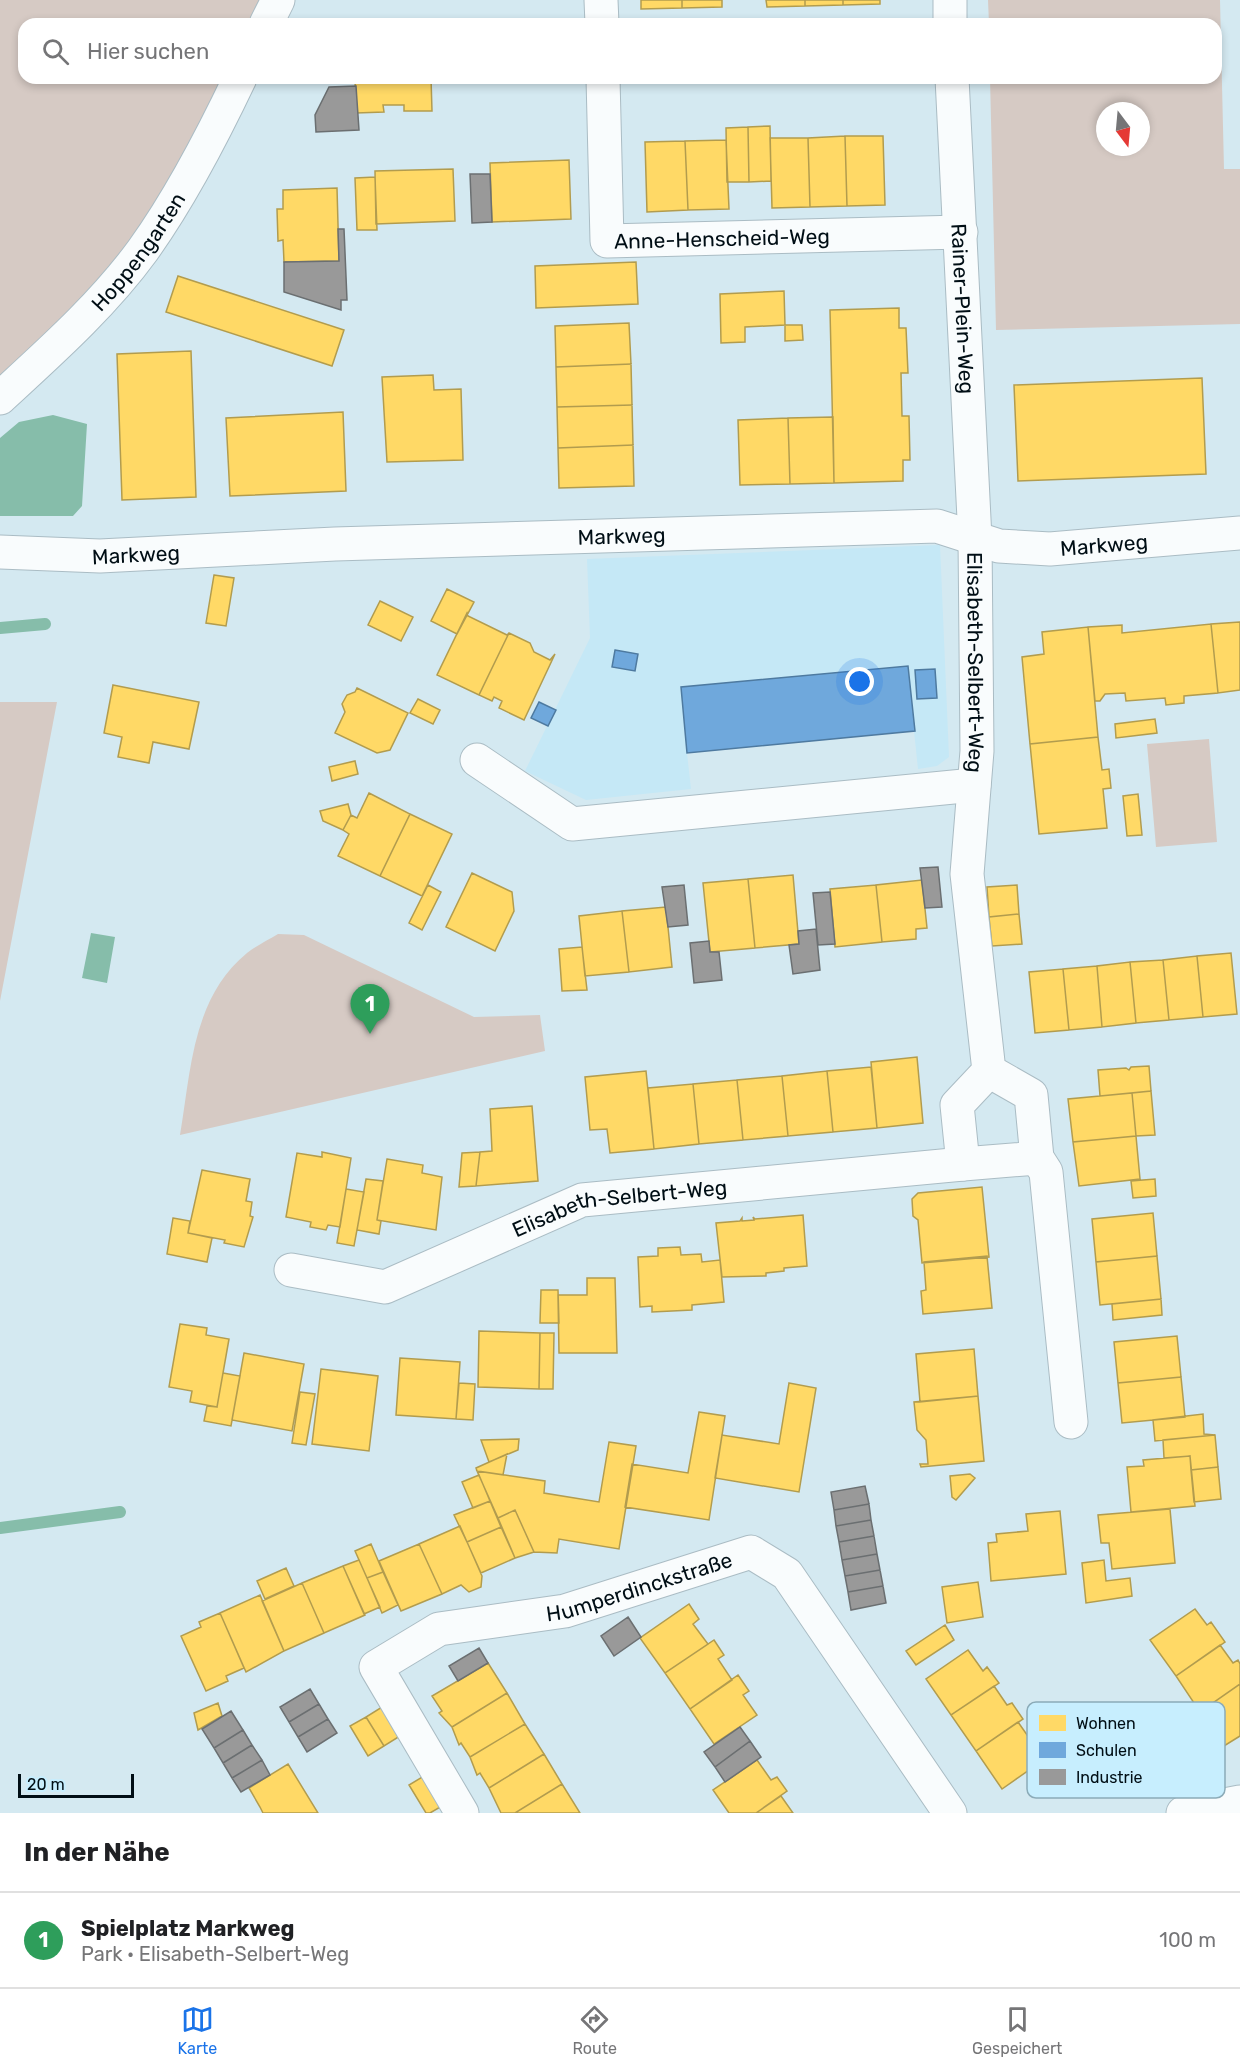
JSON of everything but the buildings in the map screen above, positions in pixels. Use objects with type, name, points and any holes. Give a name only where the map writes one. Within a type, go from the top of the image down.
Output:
[{"type":"street","points":[[269,18],[278,0]]},
{"type":"street","points":[[601,0],[602,18]]},
{"type":"street","points":[[950,0],[950,18]]},
{"type":"street","name":"Hoppengarten","points":[[0,398],[69,334],[143,250],[207,146],[237,84]]},
{"type":"street","name":"Anne-Henscheid-Weg","points":[[603,84],[607,241],[961,232]]},
{"type":"street","name":"Rainer-Plein-Weg","points":[[952,84],[975,539]]},
{"type":"street","name":"Markweg","points":[[0,552],[100,556],[335,544],[937,526],[999,546],[1050,549],[1240,533]]},
{"type":"street","name":"Elisabeth-Selbert-Weg","points":[[975,539],[977,751],[967,874],[989,1071]]},
{"type":"street","name":"Elisabeth-Selbert-Weg","points":[[477,760],[572,824],[974,785]]},
{"type":"street","points":[[963,1164],[957,1105],[989,1071],[1031,1095],[1037,1158],[1046,1172],[1071,1422]]},
{"type":"street","name":"Elisabeth-Selbert-Weg","points":[[291,1270],[385,1287],[582,1200],[1037,1158]]},
{"type":"street","name":"Humperdinckstraße","points":[[462,1813],[376,1667],[439,1629],[565,1611],[751,1552],[786,1574],[950,1813]]},
{"type":"street","points":[[1183,1813],[1224,1807]]},
{"type":"shaded area","points":[[0,0],[264,0],[255,18],[18,18],[18,84],[224,84],[136,240],[61,324],[0,381]]},
{"type":"shaded area","points":[[988,0],[1220,0],[1220,18],[989,18]]},
{"type":"shaded area","points":[[990,84],[1222,84],[1224,169],[1240,169],[1240,324],[996,330]]},
{"type":"shaded area","points":[[53,415],[87,424],[82,506],[73,516],[0,516],[0,438],[19,422]]},
{"type":"shaded area","points":[[940,545],[949,757],[937,766],[918,769],[914,731],[687,753],[691,789],[586,800],[525,771],[590,638],[587,559]]},
{"type":"shaded area","points":[[0,702],[57,702],[0,1001]]},
{"type":"shaded area","points":[[1209,739],[1217,842],[1156,847],[1147,744]]},
{"type":"shaded area","points":[[91,933],[115,937],[107,983],[82,978]]},
{"type":"shaded area","points":[[278,934],[304,935],[474,1017],[540,1015],[545,1051],[180,1135],[197,1037],[215,991],[229,971],[247,953]]},
{"type":"waterway","points":[[0,628],[45,624]]},
{"type":"waterway","points":[[0,1528],[120,1512]]},
{"type":"place","name":"Spielplatz Markweg","points":[[370,1034]]}]
